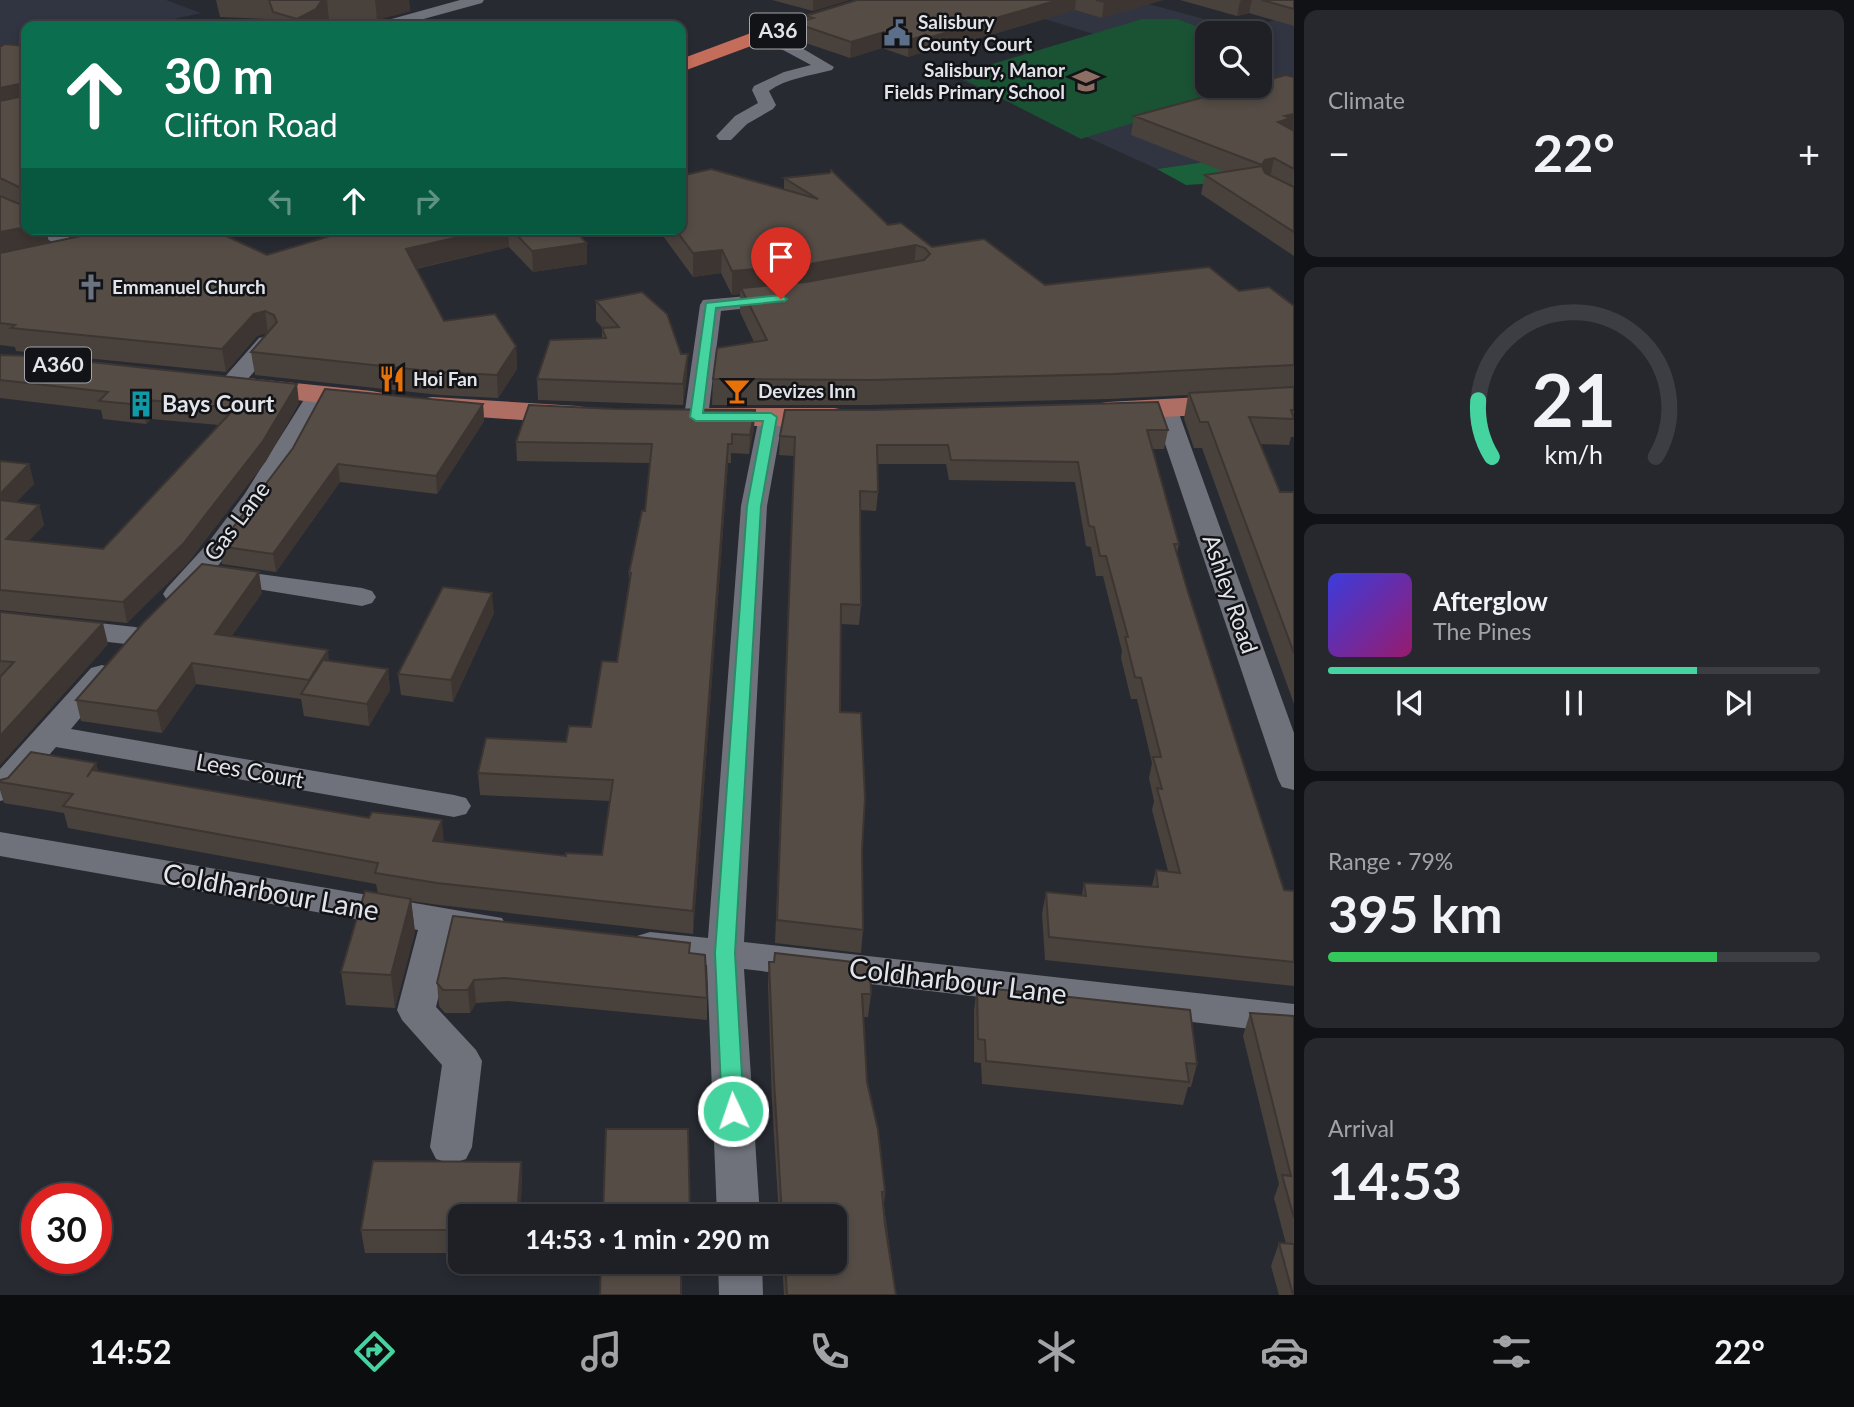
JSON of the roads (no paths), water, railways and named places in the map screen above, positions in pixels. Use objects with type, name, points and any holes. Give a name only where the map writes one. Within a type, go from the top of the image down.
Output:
[{"type":"highway","name":"A36","points":[[686,64],[758,37],[878,0]]},
{"type":"highway","points":[[42,258],[88,248]]},
{"type":"main road","points":[[216,384],[492,411],[601,416]]},
{"type":"main road","points":[[1072,411],[1294,401]]},
{"type":"main road","points":[[684,417],[858,417]]},
{"type":"street","points":[[400,21],[477,0]]},
{"type":"street","points":[[725,136],[741,120],[766,105],[760,90],[770,83],[826,67],[789,47],[758,37]]},
{"type":"street","points":[[57,235],[88,248]]},
{"type":"street","points":[[684,417],[710,305],[804,297]]},
{"type":"street","points":[[216,384],[267,343]]},
{"type":"street","name":"Gas Lane","points":[[0,790],[135,636],[199,572],[280,464],[318,395]]},
{"type":"street","name":"Ashley Road","points":[[1165,408],[1294,779]]},
{"type":"street","points":[[737,1204],[725,953],[754,506],[771,417]]},
{"type":"street","points":[[199,572],[362,597]]},
{"type":"street","points":[[0,621],[135,636]]},
{"type":"street","name":"Lees Court","points":[[47,735],[454,806]]},
{"type":"street","name":"Coldharbour Lane","points":[[0,844],[439,921],[520,930]]},
{"type":"street","points":[[439,921],[416,1010],[462,1061],[452,1147]]},
{"type":"street","name":"Coldharbour Lane","points":[[616,941],[1294,1020]]},
{"type":"street","points":[[740,1274],[741,1295]]},
{"type":"place","name":"Salisbury County Court","points":[[897,33]]},
{"type":"place","name":"Salisbury, Manor Fields Primary School","points":[[1086,81]]},
{"type":"place","name":"Emmanuel Church","points":[[91,287]]},
{"type":"place","name":"Hoi Fan","points":[[392,379]]},
{"type":"place","name":"Devizes Inn","points":[[737,391]]},
{"type":"place","name":"Bays Court","points":[[141,404]]}]
